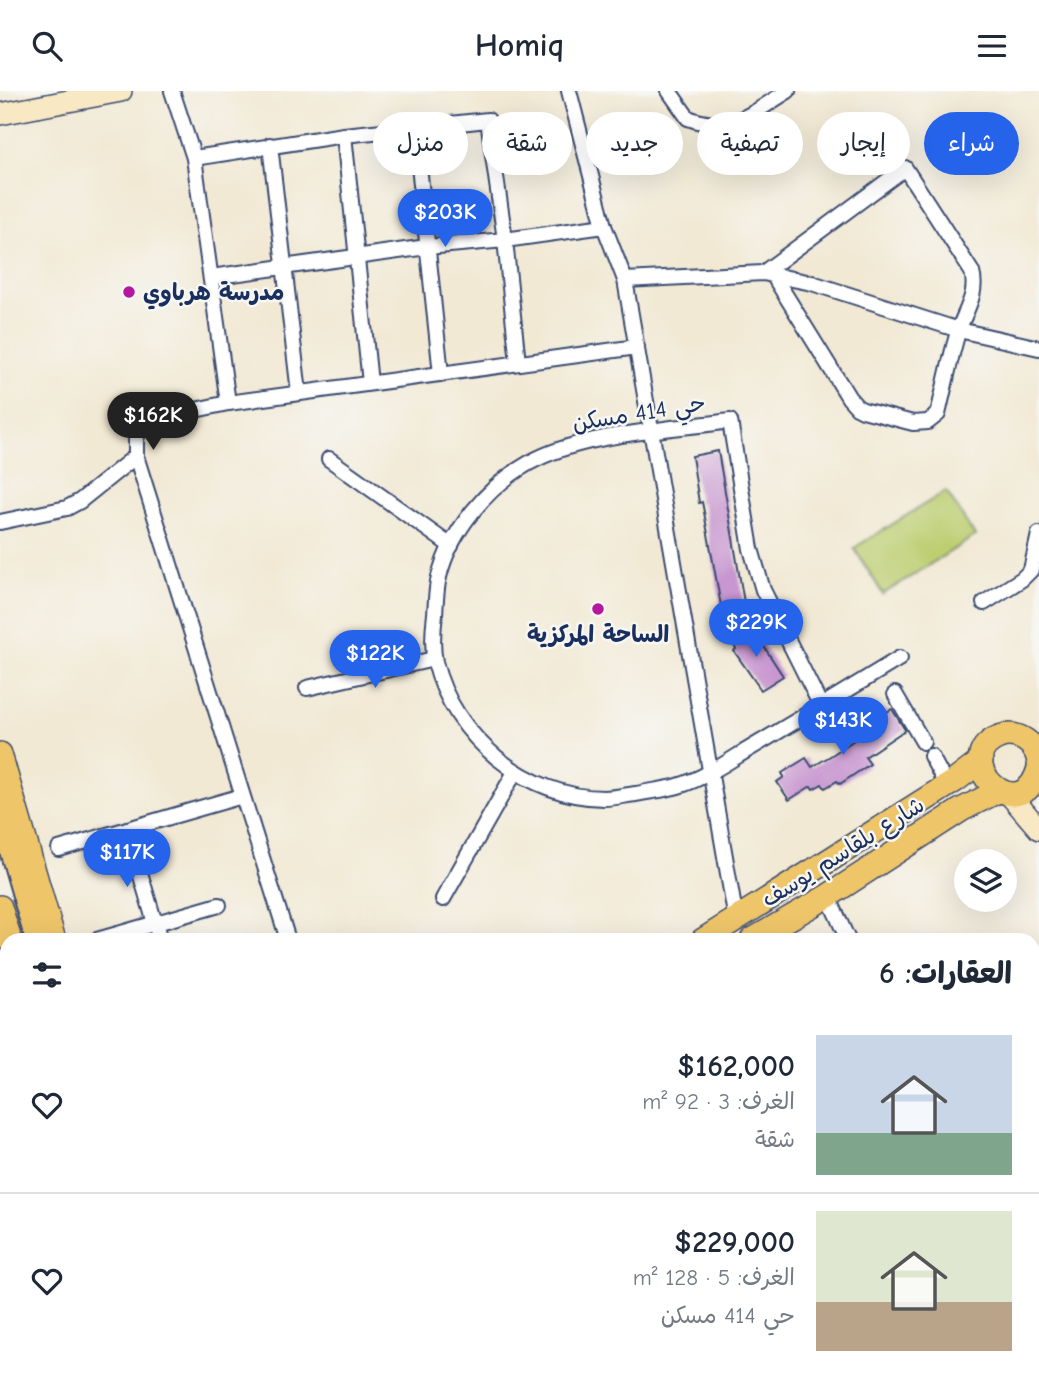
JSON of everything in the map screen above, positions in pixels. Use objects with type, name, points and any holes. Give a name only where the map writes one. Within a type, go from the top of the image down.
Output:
[{"type":"highway","points":[[0,805],[37,933]]},
{"type":"highway","points":[[0,849],[25,933]]},
{"type":"main road","points":[[0,114],[58,97],[121,91]]},
{"type":"main road","points":[[1003,792],[1025,789],[1038,772],[1032,734],[998,738],[990,743],[981,761],[985,779],[1003,792],[1039,829]]},
{"type":"main road","points":[[0,754],[52,933]]},
{"type":"main road","name":"شارع بلقاسم يوسف","points":[[715,933],[947,786],[981,761]]},
{"type":"main road","name":"شارع بلقاسم يوسف","points":[[764,933],[828,896],[961,810],[1003,792]]},
{"type":"main road","points":[[0,907],[8,933]]},
{"type":"street","points":[[172,91],[194,158],[228,403]]},
{"type":"street","points":[[569,91],[604,226],[625,280],[736,920]]},
{"type":"street","points":[[669,91],[688,118],[718,126],[732,124],[788,91]]},
{"type":"street","points":[[468,122],[488,120],[505,240],[518,363]]},
{"type":"street","points":[[194,158],[373,132]]},
{"type":"street","points":[[344,135],[370,383]]},
{"type":"street","points":[[270,145],[299,393]]},
{"type":"street","points":[[905,168],[972,272],[975,284],[973,297],[959,330],[938,414],[928,422],[913,423],[857,407],[768,274],[905,168]]},
{"type":"street","points":[[420,175],[441,374]]},
{"type":"street","points":[[211,277],[604,226]]},
{"type":"street","points":[[625,280],[768,274],[812,283],[959,330],[1039,348]]},
{"type":"street","points":[[286,933],[136,456],[136,439],[141,425],[153,419],[228,403],[637,347]]},
{"type":"street","name":"حي 414 مسكن","points":[[821,706],[763,590],[749,538],[730,422],[590,442],[555,451],[529,463],[486,497],[465,523],[451,546],[439,576],[434,659],[452,704],[493,756],[515,772],[572,795],[606,799],[679,786],[709,773],[821,706],[900,658]]},
{"type":"street","points":[[0,522],[67,508],[80,501],[136,456]]},
{"type":"street","points":[[329,459],[451,546]]},
{"type":"street","points":[[984,603],[1022,579],[1031,570],[1039,534]]},
{"type":"street","points":[[307,688],[434,659]]},
{"type":"street","points":[[880,670],[923,742]]},
{"type":"street","points":[[931,756],[947,786]]},
{"type":"street","points":[[443,899],[515,772]]},
{"type":"street","points":[[59,849],[242,796]]},
{"type":"street","points":[[127,829],[158,933]]},
{"type":"street","points":[[828,896],[845,933]]},
{"type":"street","points":[[121,933],[219,905]]},
{"type":"green space","points":[[946,491],[975,536],[883,594],[854,548]]},
{"type":"building","points":[[718,451],[746,614],[723,617],[692,456]]},
{"type":"building","points":[[752,628],[783,676],[761,690],[734,651],[736,649],[731,641]]},
{"type":"building","points":[[885,709],[887,712],[892,709],[905,730],[865,757],[870,764],[840,784],[837,781],[825,788],[822,784],[813,789],[811,786],[789,800],[777,782],[784,777],[782,773],[806,758],[812,767],[832,755],[854,740],[851,735],[862,728],[861,725]]},
{"type":"place","name":"مدرسة هرباوي","points":[[129,292]]},
{"type":"place","name":"الساحة المركزية","points":[[598,609]]}]
